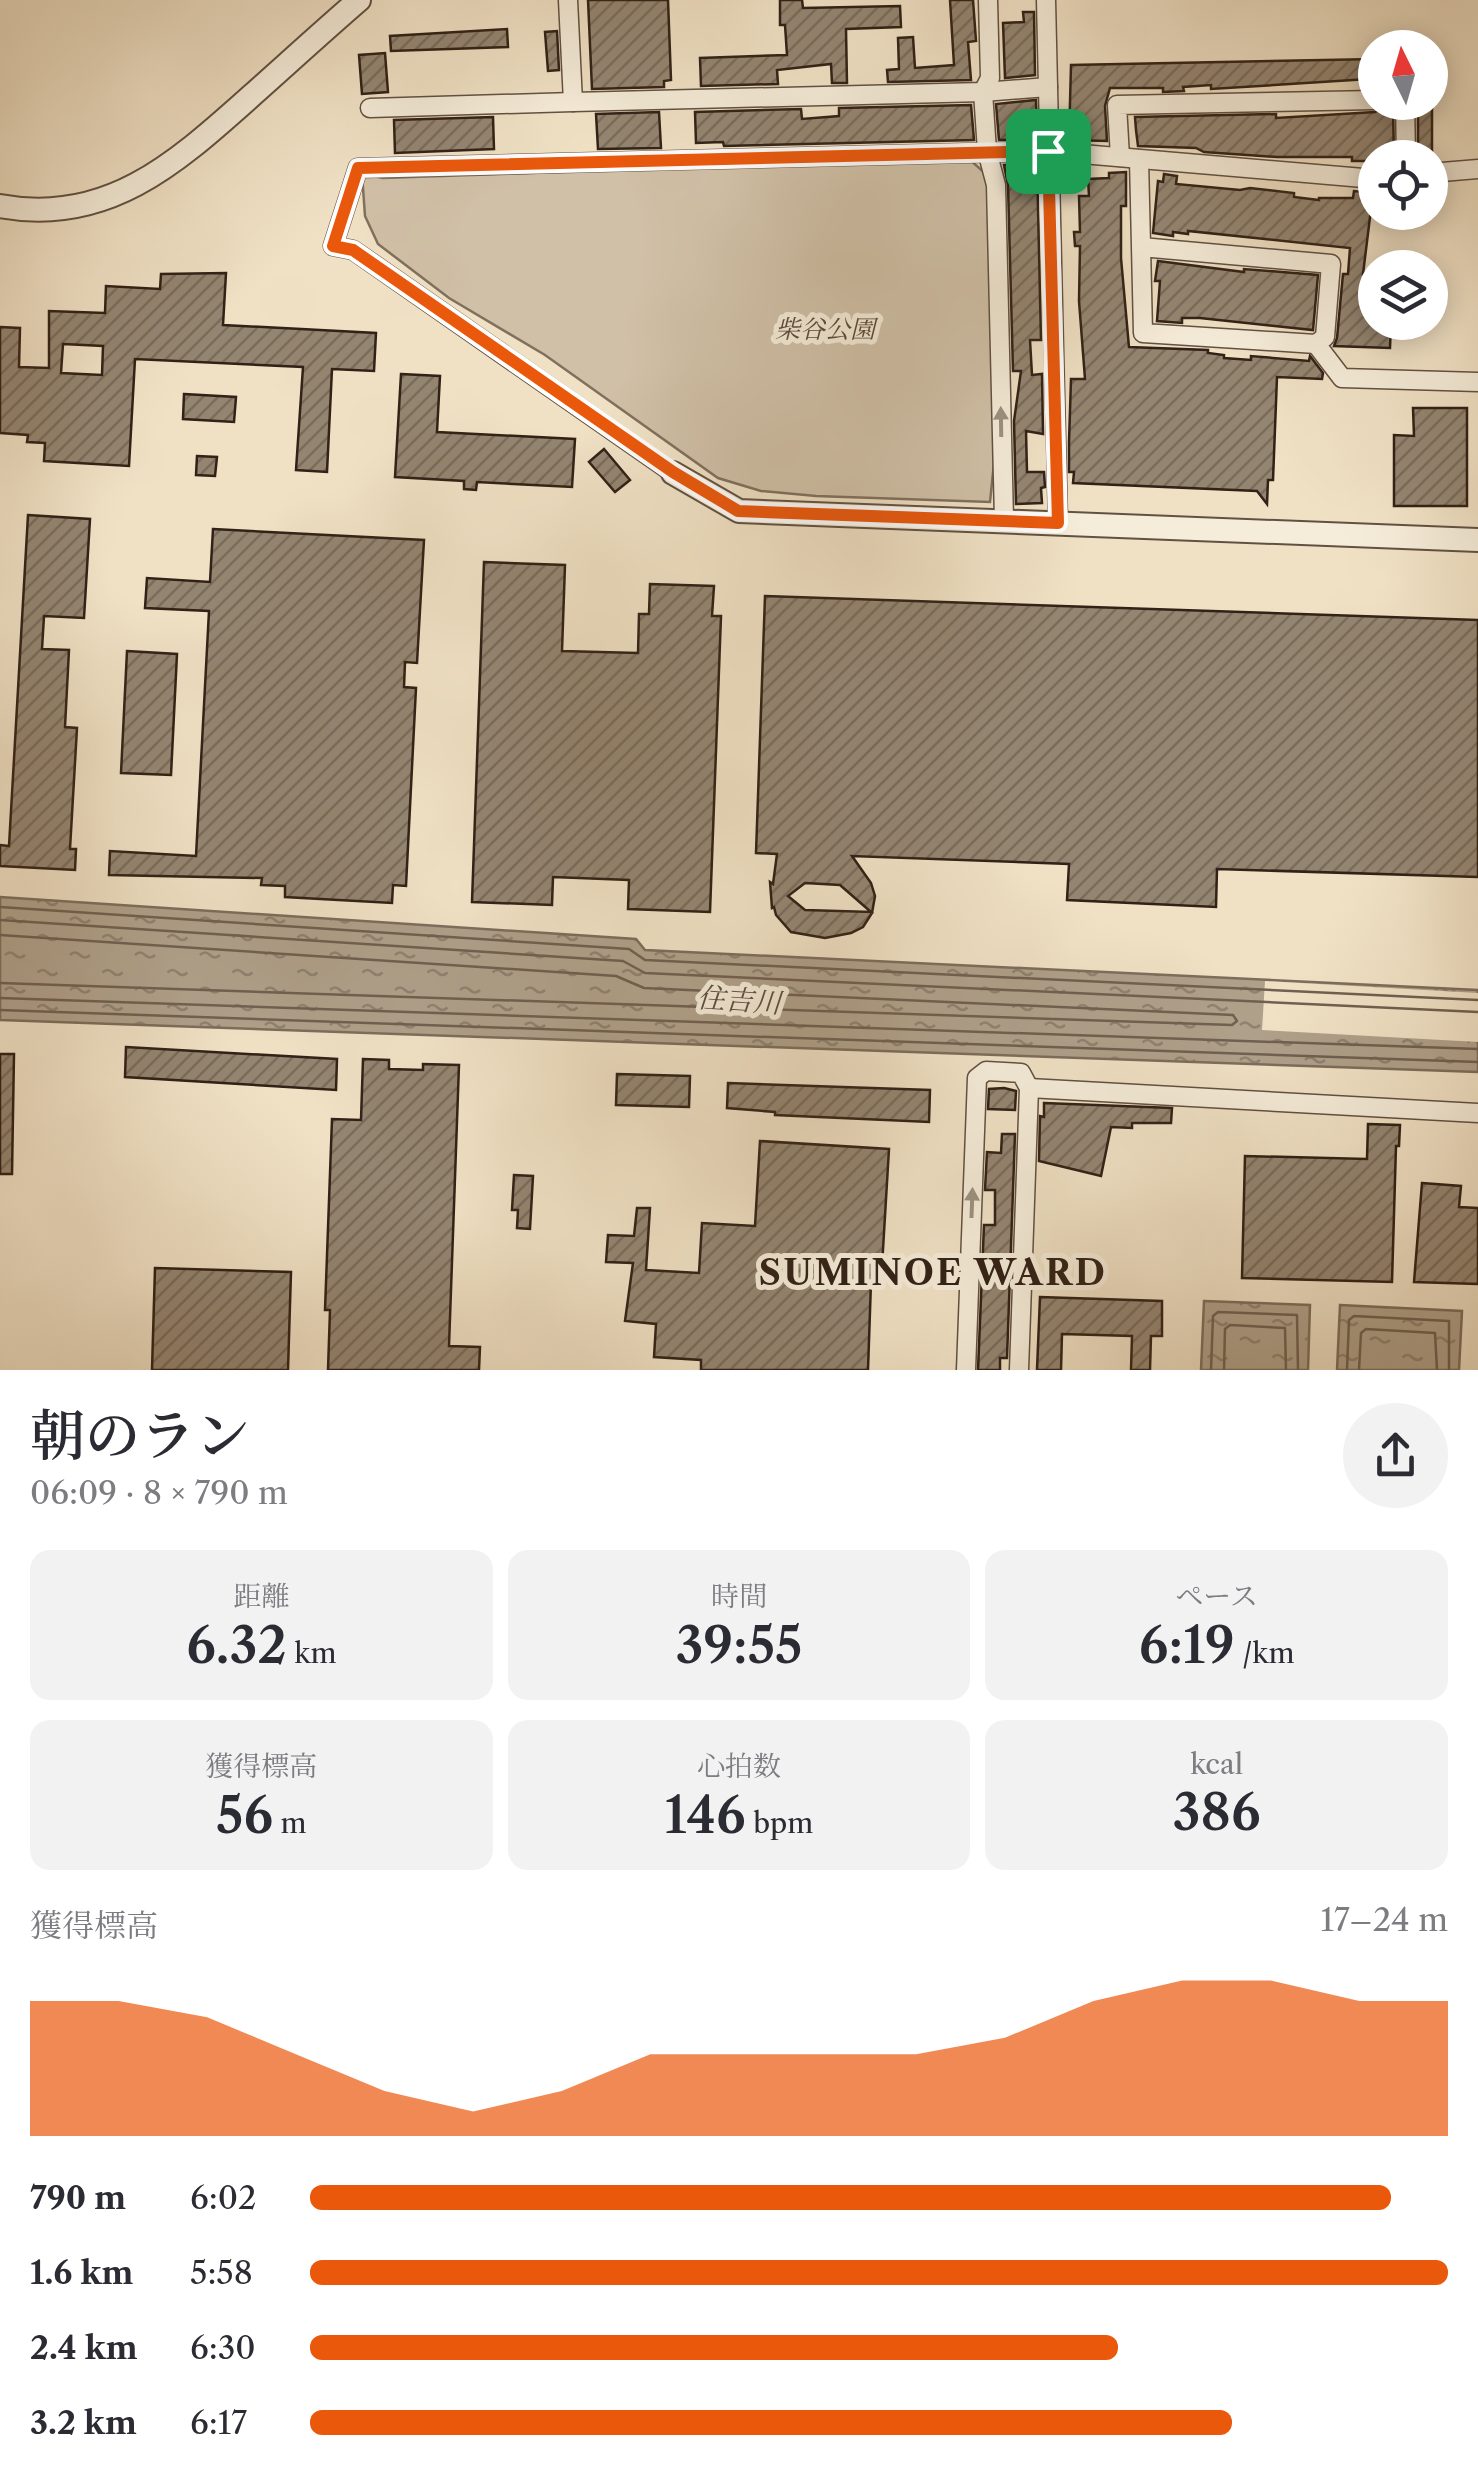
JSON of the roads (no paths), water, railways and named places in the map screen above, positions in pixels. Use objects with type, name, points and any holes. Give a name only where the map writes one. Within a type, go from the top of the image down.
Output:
[{"type":"street","points":[[0,206],[38,210],[73,207],[105,199],[156,174],[194,147],[359,0]]},
{"type":"street","points":[[568,0],[573,102]]},
{"type":"street","points":[[988,0],[990,78],[983,92],[987,152],[996,184],[1004,520]]},
{"type":"street","points":[[1046,0],[1058,523]]},
{"type":"street","points":[[370,108],[1048,87]]},
{"type":"street","points":[[1120,157],[1117,104],[1358,100]]},
{"type":"street","points":[[1358,178],[1048,151],[358,168],[333,246],[353,250],[673,472],[738,511],[1478,540]]},
{"type":"street","points":[[1139,159],[1141,247],[1143,333],[1316,344],[1325,337],[1330,264],[1141,247]]},
{"type":"street","points":[[1448,172],[1478,169]]},
{"type":"street","points":[[1316,344],[1342,378],[1478,382]]},
{"type":"street","points":[[966,1370],[977,1078],[986,1071],[1021,1072],[1029,1088],[1019,1370]]},
{"type":"street","points":[[1029,1088],[1478,1114]]},
{"type":"water","name":"住吉川","points":[[0,897],[636,939],[645,950],[1478,990],[1478,1072],[0,1020]]},
{"type":"water","points":[[1204,1301],[1310,1305],[1308,1370],[1201,1370]]},
{"type":"water","points":[[1340,1305],[1462,1311],[1459,1370],[1337,1370]]},
{"type":"district","name":"SUMINOE WARD","points":[[933,1273]]},
{"type":"park label","name":"柴谷公園","points":[[825,329]]}]
